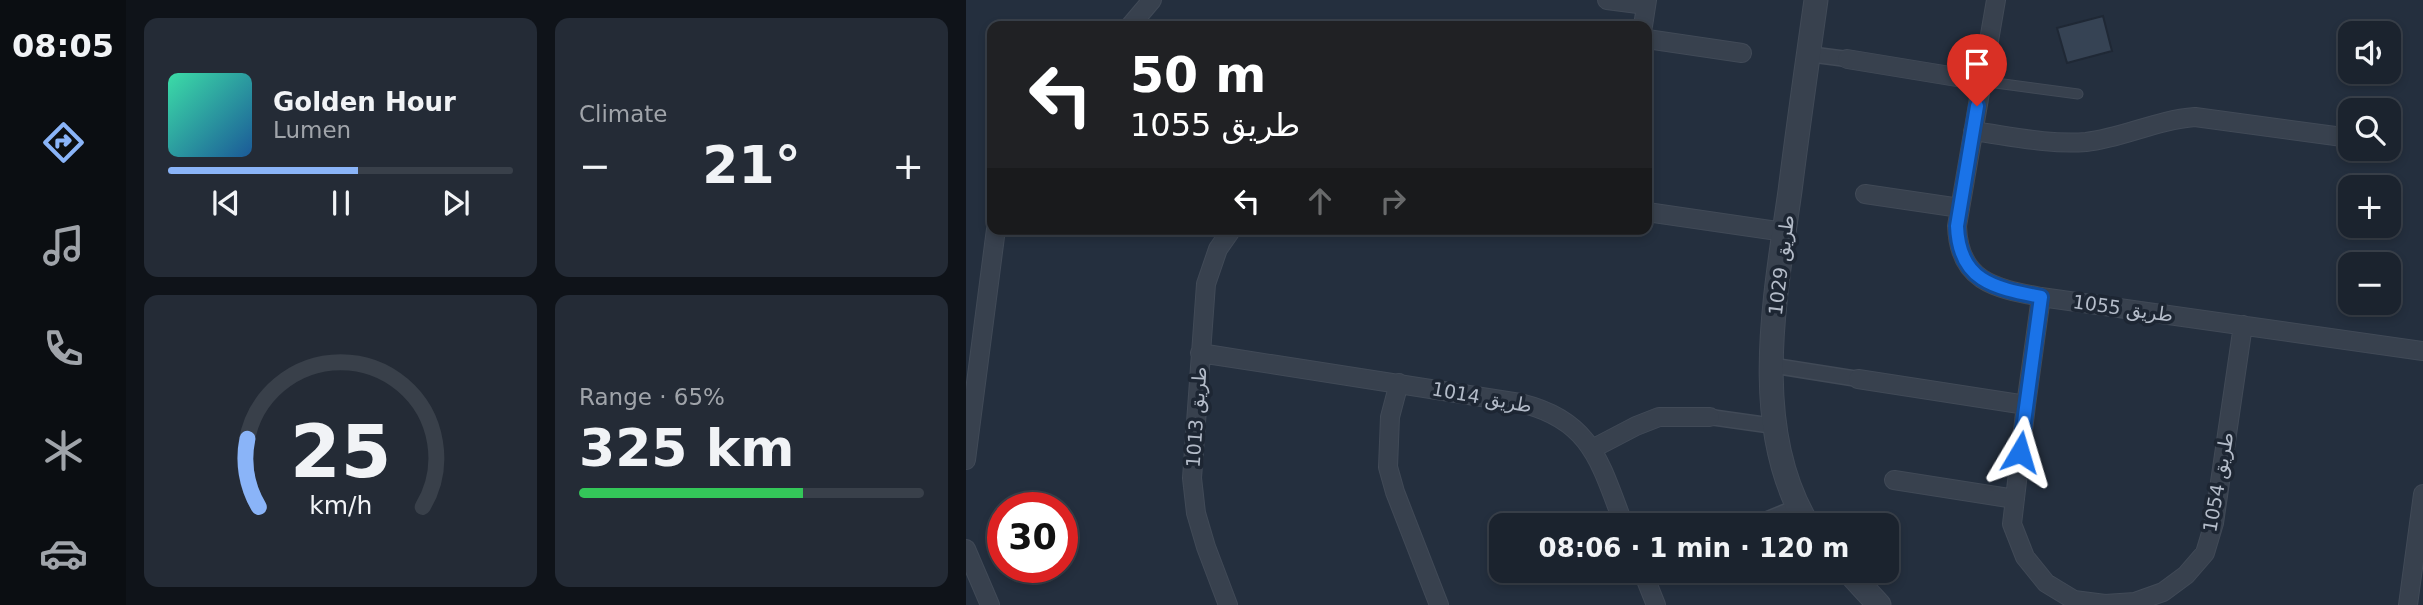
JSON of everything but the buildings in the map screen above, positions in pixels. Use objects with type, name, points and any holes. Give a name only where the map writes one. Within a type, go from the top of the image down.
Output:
[{"type":"street","points":[[1134,21],[1152,0]]},
{"type":"street","points":[[1607,0],[1647,3],[1644,21]]},
{"type":"street","name":"طريق 1029","points":[[1802,513],[1774,426],[1770,365],[1784,232],[1815,0]]},
{"type":"street","name":"طريق 1055","points":[[1996,0],[1960,208],[1958,243],[1963,259],[1973,273],[2002,290],[2041,297],[2423,351]]},
{"type":"street","points":[[1652,41],[1742,53]]},
{"type":"street","points":[[1808,54],[1981,81]]},
{"type":"street","points":[[1973,131],[2065,143],[2087,142],[2171,119],[2195,117],[2338,136]]},
{"type":"street","points":[[1865,194],[1960,208]]},
{"type":"street","points":[[1652,213],[1784,232]]},
{"type":"street","points":[[966,460],[995,235]]},
{"type":"street","name":"طريق 1013","points":[[1228,605],[1196,513],[1192,478],[1206,284],[1219,249],[1229,235]]},
{"type":"street","name":"طريق 1054","points":[[2041,297],[2012,524],[2025,557],[2046,583],[2074,600],[2105,604],[2136,603],[2163,592],[2186,575],[2205,553],[2214,523],[2243,325]]},
{"type":"street","name":"طريق 1014","points":[[1199,353],[1399,383],[1541,408],[1570,425],[1592,449],[1619,513]]},
{"type":"street","points":[[1770,365],[2026,405]]},
{"type":"street","points":[[1399,383],[1390,417],[1388,467],[1439,605]]},
{"type":"street","points":[[1592,449],[1659,417],[1710,417],[1774,426]]},
{"type":"street","points":[[1894,480],[2015,499]]},
{"type":"street","points":[[2408,605],[2423,494]]},
{"type":"street","points":[[966,550],[990,605]]},
{"type":"street","points":[[1647,583],[1656,605]]},
{"type":"street","points":[[1859,583],[1879,605]]},
{"type":"lane","points":[[1981,81],[2078,94]]},
{"type":"route","points":[[1977,106],[1957,226],[1963,259],[1973,273],[1986,283],[2002,290],[2041,297],[2020,452]]}]
